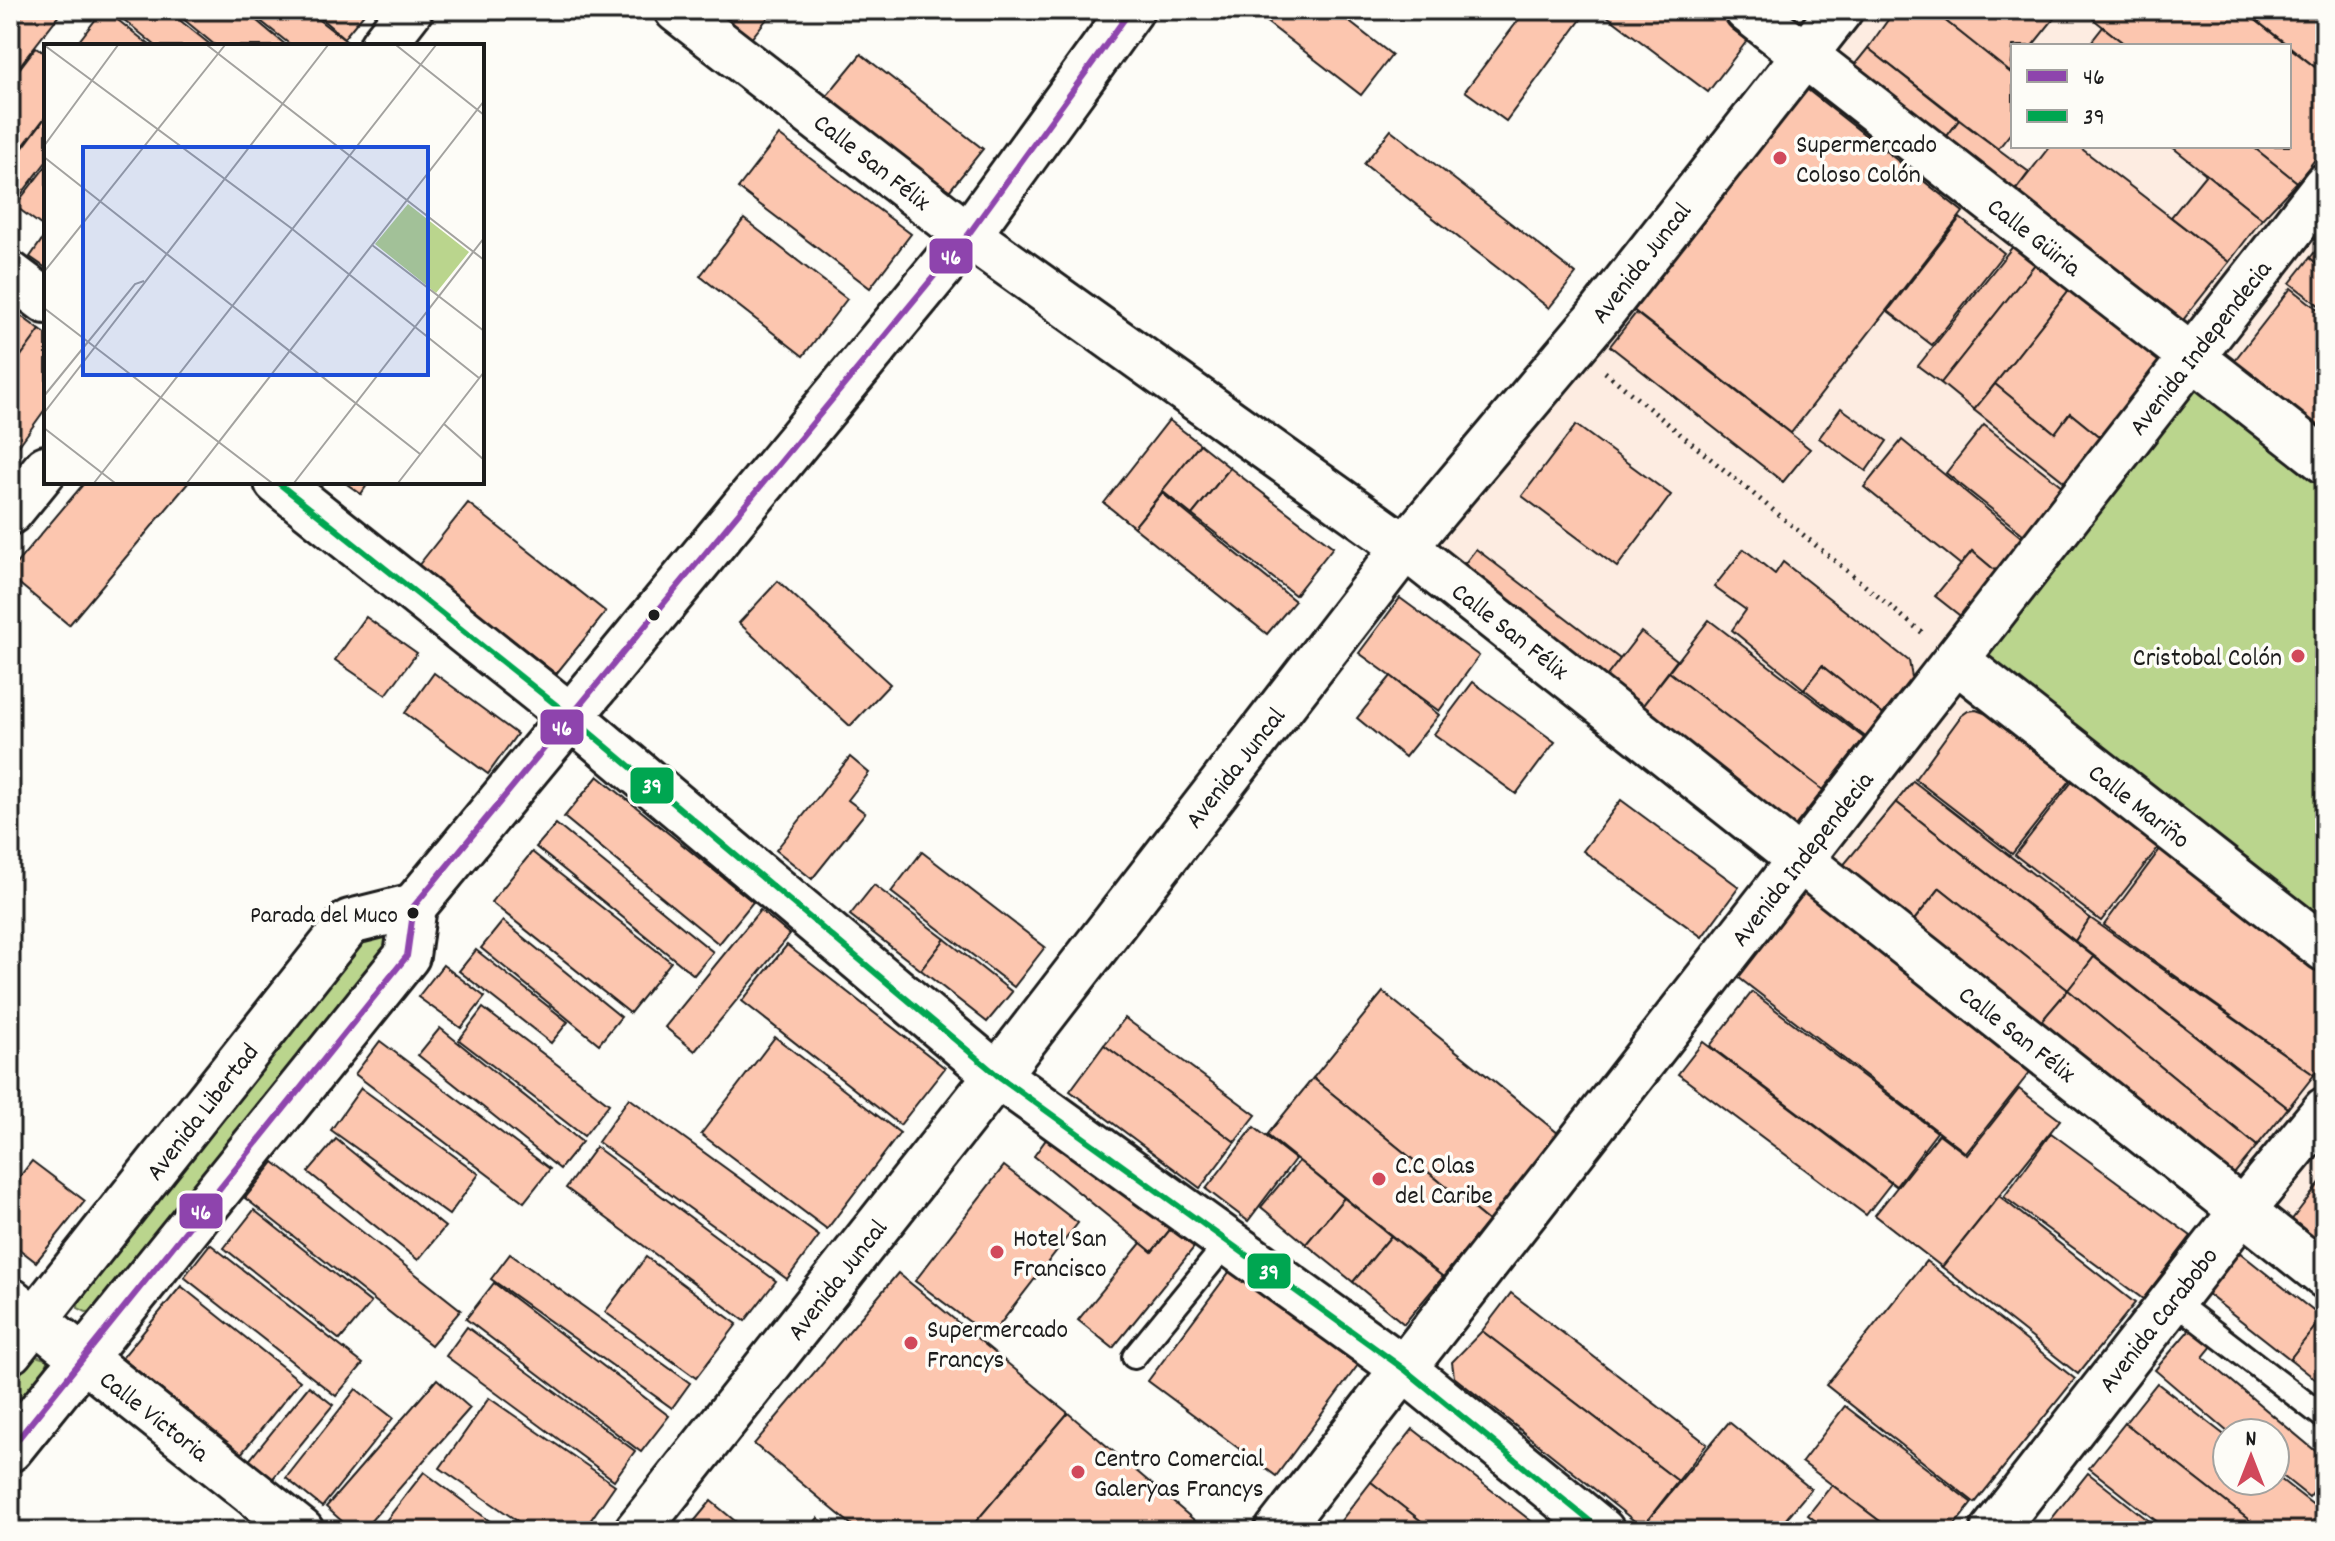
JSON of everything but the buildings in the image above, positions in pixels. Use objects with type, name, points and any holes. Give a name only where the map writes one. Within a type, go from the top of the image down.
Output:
[{"type":"street","points":[[384,44],[410,10]]},
{"type":"street","name":"Calle San Félix","points":[[677,10],[968,235],[1405,547],[2325,1276]]},
{"type":"street","points":[[10,1449],[407,956],[414,906],[968,235],[1131,10]]},
{"type":"street","name":"Calle Güiria","points":[[1747,10],[2325,461]]},
{"type":"street","name":"Avenida Juncal","points":[[637,1531],[997,1075],[1405,547],[1574,346],[1840,10]]},
{"type":"street","name":"Avenida Independecia","points":[[1277,1531],[2325,186]]},
{"type":"street","points":[[10,274],[44,300]]},
{"type":"street","points":[[10,512],[44,470]]},
{"type":"street","points":[[280,484],[570,716],[997,1075],[1404,1369],[1602,1531]]},
{"type":"street","name":"Calle Mariño","points":[[1956,660],[2325,949]]},
{"type":"street","name":"Avenida Libertad","points":[[19,1323],[350,922],[414,906]]},
{"type":"street","name":"Avenida Carabobo","points":[[1993,1531],[2242,1211],[2325,1110]]},
{"type":"street","name":"Calle Victoria","points":[[19,1323],[83,1358],[301,1531]]},
{"type":"lane","points":[[1134,1357],[1228,1242]]},
{"type":"lane","points":[[2172,1300],[2325,1418]]},
{"type":"path","points":[[1574,346],[1956,660]]},
{"type":"shaded area","points":[[1839,10],[2325,10],[2325,1276],[1405,547]]},
{"type":"green space","points":[[2199,383],[2325,483],[2325,932],[1976,656]]},
{"type":"green space","points":[[361,933],[391,933],[389,943],[220,1162],[98,1311],[86,1312],[78,1308],[79,1294]]},
{"type":"green space","points":[[36,1356],[48,1360],[45,1371],[10,1415],[10,1381]]},
{"type":"transit line","name":"46","points":[[10,1449],[407,956],[414,906],[968,235],[1131,10]]},
{"type":"transit line","name":"39","points":[[280,484],[570,716],[997,1075],[1404,1369],[1602,1531]]},
{"type":"place","name":"Supermercado Coloso Colón","points":[[1780,158]]},
{"type":"place","name":"Cristobal Colón","points":[[2298,656]]},
{"type":"place","name":"Parada del Muco","points":[[413,913]]},
{"type":"place","name":"C.C Olas del Caribe","points":[[1379,1179]]},
{"type":"place","name":"Hotel San Francisco","points":[[997,1252]]},
{"type":"place","name":"Supermercado Francys","points":[[911,1343]]},
{"type":"place","name":"Centro Comercial Galeryas Francys","points":[[1078,1472]]}]
